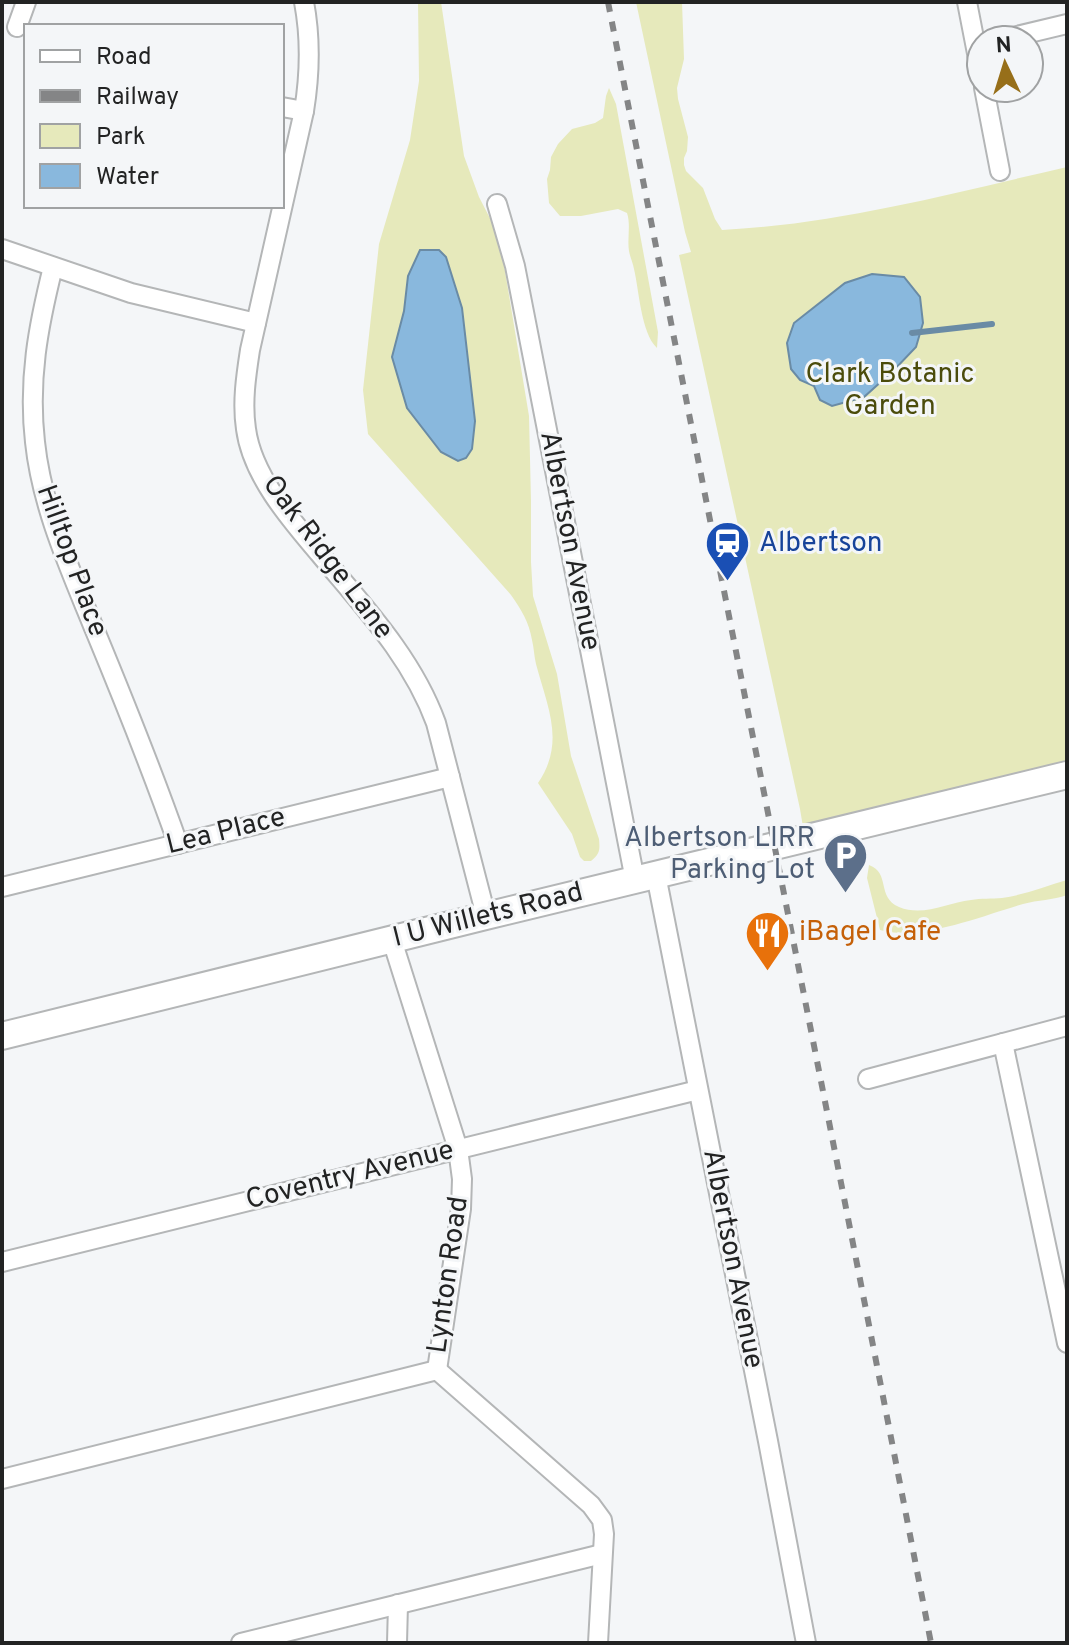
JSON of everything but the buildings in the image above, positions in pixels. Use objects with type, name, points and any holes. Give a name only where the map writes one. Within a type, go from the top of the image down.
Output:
[{"type":"main road","name":"I U Willets Road","points":[[2,1036],[1067,775]]},
{"type":"street","points":[[15,27],[26,2]]},
{"type":"street","name":"Oak Ridge Lane","points":[[284,199],[304,111],[310,63],[304,2]]},
{"type":"street","points":[[967,2],[973,24]]},
{"type":"street","points":[[1045,29],[1067,24]]},
{"type":"street","points":[[987,104],[1000,171]]},
{"type":"street","points":[[284,107],[304,111]]},
{"type":"street","name":"Albertson Avenue","points":[[497,204],[515,266],[646,877],[698,1090],[806,1643]]},
{"type":"street","name":"Oak Ridge Lane","points":[[282,208],[246,377],[246,429],[256,462],[290,520],[398,651],[428,700],[486,916]]},
{"type":"street","points":[[2,249],[131,293],[256,323]]},
{"type":"street","name":"Hilltop Place","points":[[53,267],[39,324],[33,369],[35,440],[41,480],[58,541],[150,764],[178,844]]},
{"type":"street","name":"Lea Place","points":[[2,887],[450,777]]},
{"type":"street","name":"Lynton Road","points":[[392,940],[458,1149],[462,1179],[461,1209],[437,1370],[591,1505],[602,1520],[604,1534],[598,1643]]},
{"type":"street","points":[[868,1079],[1067,1026]]},
{"type":"street","points":[[1003,1043],[1060,1273],[1067,1343]]},
{"type":"street","name":"Coventry Avenue","points":[[2,1262],[698,1090]]},
{"type":"street","points":[[2,1479],[437,1370]]},
{"type":"street","points":[[241,1643],[602,1554]]},
{"type":"street","points":[[397,1643],[398,1604]]},
{"type":"green space","points":[[418,2],[441,2],[464,156],[494,226],[503,259],[529,416],[533,596],[557,674],[571,756],[599,839],[599,852],[591,861],[580,857],[572,834],[538,783],[551,753],[552,724],[531,633],[524,616],[511,595],[368,434],[363,390],[379,244],[410,140],[419,81]],"holes":[[[446,257],[462,308],[472,449],[466,458],[458,461],[441,452],[407,408],[392,357],[404,311],[408,276]]]},
{"type":"green space","name":"Clark Botanic Garden","points":[[636,2],[682,2],[684,59],[677,88],[688,137],[684,165],[703,188],[722,230],[853,214],[1067,167],[1067,774],[805,839],[679,255],[691,252]]},
{"type":"green space","points":[[609,88],[616,104],[658,332],[657,348],[647,332],[641,311],[629,251],[627,213],[618,209],[581,216],[560,216],[549,203],[547,179],[551,157],[572,129],[603,118]]},
{"type":"green space","points":[[869,865],[880,874],[892,903],[908,910],[926,910],[975,899],[1010,897],[1067,880],[1067,895],[1023,904],[933,930],[896,933],[880,930],[867,878]]},
{"type":"water","points":[[420,250],[439,250],[446,257],[462,308],[475,421],[472,449],[466,458],[458,461],[441,452],[407,408],[392,357],[404,311],[408,276]]},
{"type":"water","points":[[872,274],[904,277],[920,297],[923,323],[916,347],[864,397],[832,406],[820,400],[814,386],[800,380],[791,369],[787,343],[794,323],[845,283]]},
{"type":"waterway","points":[[912,333],[992,324]]},
{"type":"railway","points":[[608,2],[931,1643]]},
{"type":"place","name":"Albertson","points":[[728,583]]},
{"type":"place","name":"Albertson LIRR Parking Lot","points":[[846,894]]},
{"type":"place","name":"iBagel Cafe","points":[[768,972]]}]
